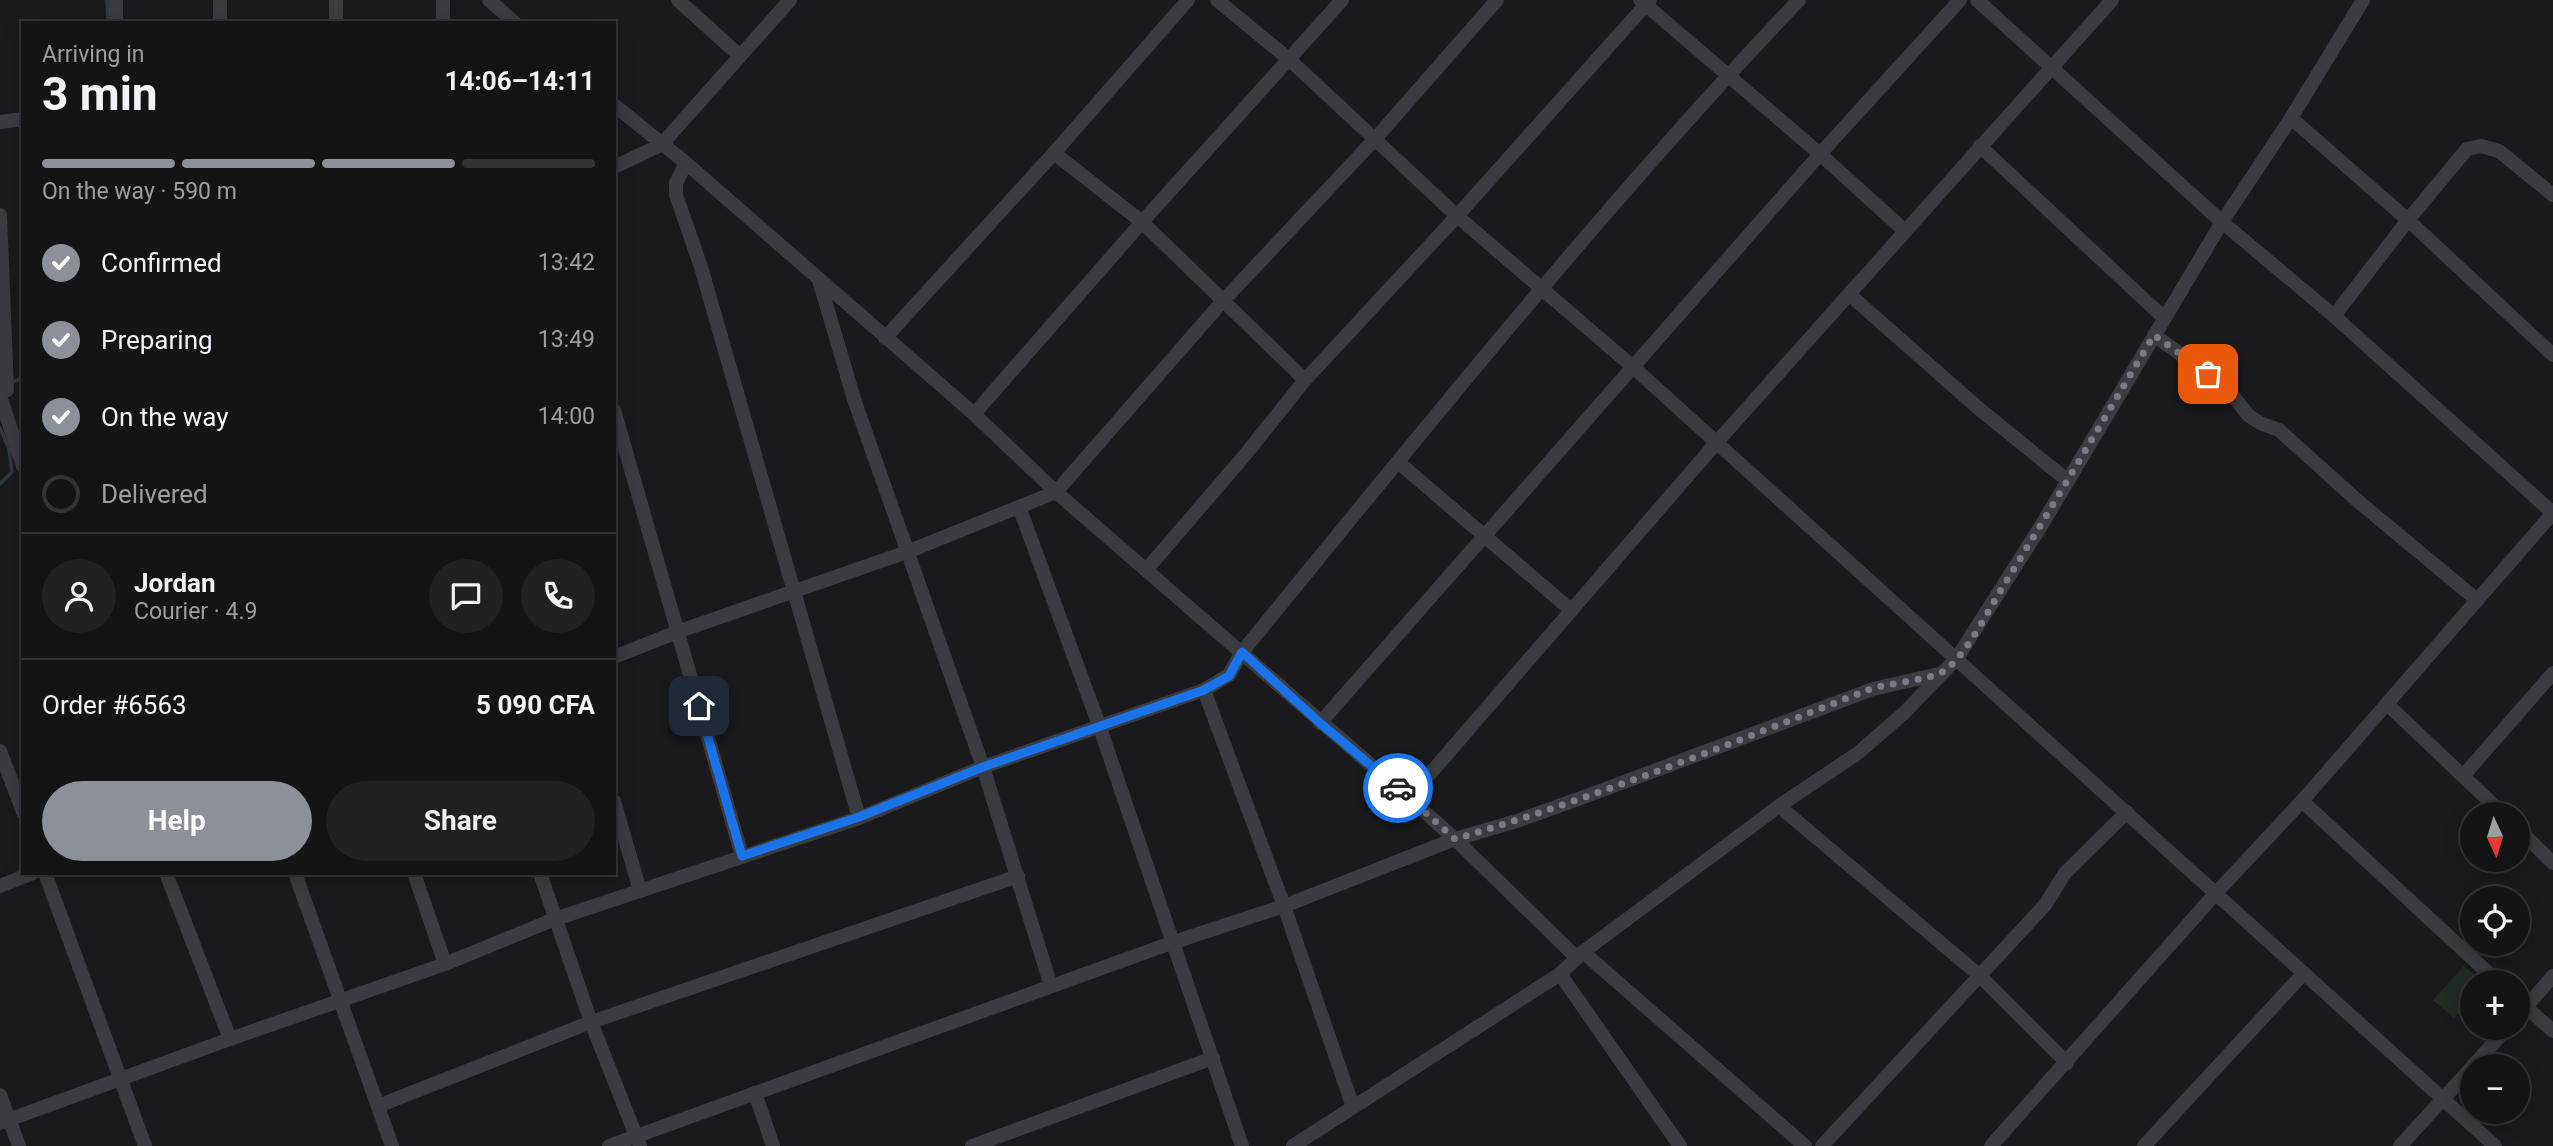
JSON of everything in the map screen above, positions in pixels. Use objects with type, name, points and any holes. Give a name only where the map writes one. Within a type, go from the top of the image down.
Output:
[{"type":"street","points":[[116,0],[116,21]]},
{"type":"street","points":[[220,0],[220,21]]},
{"type":"street","points":[[336,0],[336,21]]},
{"type":"street","points":[[443,0],[443,21]]},
{"type":"street","points":[[678,0],[740,56]]},
{"type":"street","points":[[616,166],[661,145],[790,0]]},
{"type":"street","points":[[885,338],[1054,153],[1188,0]]},
{"type":"street","points":[[1217,0],[1290,60],[1457,216],[1717,442],[2495,1146]]},
{"type":"street","points":[[974,414],[1342,0]]},
{"type":"street","points":[[616,656],[677,632],[907,552],[1020,509],[1056,492],[1222,302],[1375,139],[1497,0]]},
{"type":"street","points":[[4,1122],[445,964],[555,919],[859,817],[983,767],[1204,690],[1229,676],[1242,652],[1543,289],[1727,76],[1799,0]]},
{"type":"street","points":[[1320,723],[1820,154],[1960,0]]},
{"type":"street","points":[[1977,0],[2222,222],[2334,316],[2553,513],[2301,801],[1991,1146]]},
{"type":"street","points":[[1409,798],[1717,442],[2112,0]]},
{"type":"street","points":[[1293,1146],[1560,974],[1580,955],[1779,806],[1858,753],[1904,713],[1957,659],[2222,222],[2291,118],[2363,0]]},
{"type":"street","points":[[492,1],[513,21]]},
{"type":"street","points":[[1147,569],[1305,380],[1457,216],[1645,2],[1905,231]]},
{"type":"street","points":[[616,107],[686,163],[974,414],[1056,492],[1409,798],[1580,955],[1805,1146]]},
{"type":"street","points":[[2291,118],[2408,220],[2553,355]]},
{"type":"street","points":[[0,122],[21,119]]},
{"type":"street","points":[[1980,146],[2164,318]]},
{"type":"street","points":[[2334,316],[2467,149],[2481,146],[2499,151],[2553,195]]},
{"type":"street","points":[[1054,153],[1142,222],[1305,380]]},
{"type":"street","points":[[686,163],[676,183],[676,195],[701,267],[859,817]]},
{"type":"street","points":[[0,215],[2,393],[21,459]]},
{"type":"street","points":[[819,281],[854,399],[983,767],[1051,986]]},
{"type":"street","points":[[1850,295],[1977,407],[2067,481]]},
{"type":"street","points":[[2154,335],[2226,387],[2248,415],[2279,430],[2359,502],[2477,600]]},
{"type":"street","points":[[2,393],[21,385]]},
{"type":"street","points":[[616,417],[742,856]]},
{"type":"street","points":[[1398,463],[1571,610]]},
{"type":"street","points":[[1020,509],[1099,725],[1242,1146]]},
{"type":"street","points":[[609,1146],[638,1141],[755,1093],[1174,942],[1284,906],[1455,839],[1517,821],[1872,689],[1942,673]]},
{"type":"street","points":[[2463,776],[2553,673]]},
{"type":"street","points":[[1204,690],[1284,906],[1353,1107]]},
{"type":"street","points":[[2387,704],[2490,802]]},
{"type":"street","points":[[0,751],[21,807]]},
{"type":"street","points":[[2301,801],[2485,970]]},
{"type":"street","points":[[1779,806],[1980,976],[2067,1063]]},
{"type":"street","points":[[616,808],[640,891]]},
{"type":"street","points":[[1822,1146],[2045,905],[2065,873],[2127,812]]},
{"type":"street","points":[[2530,840],[2553,863]]},
{"type":"street","points":[[0,886],[28,875]]},
{"type":"street","points":[[46,875],[145,1146]]},
{"type":"street","points":[[167,875],[230,1039]]},
{"type":"street","points":[[296,875],[392,1146]]},
{"type":"street","points":[[415,875],[445,964]]},
{"type":"street","points":[[541,875],[591,1022],[638,1141]]},
{"type":"street","points":[[378,1106],[591,1022],[1018,876]]},
{"type":"street","points":[[2144,1146],[2305,973]]},
{"type":"street","points":[[1560,974],[1680,1146]]},
{"type":"street","points":[[2530,999],[2553,976]]},
{"type":"street","points":[[2530,1014],[2553,1031]]},
{"type":"street","points":[[2484,1054],[2496,1040]]},
{"type":"street","points":[[972,1146],[1213,1058]]},
{"type":"street","points":[[2400,1146],[2460,1080]]},
{"type":"street","points":[[755,1093],[773,1146]]},
{"type":"street","points":[[0,1095],[4,1122],[19,1146]]},
{"type":"shaded area","points":[[2460,970],[2460,1011],[2454,1018],[2433,1000]]},
{"type":"waterway","points":[[107,0],[108,21]]},
{"type":"waterway","points":[[12,382],[21,379]]},
{"type":"waterway","points":[[0,428],[9,449],[12,472],[0,484]]},
{"type":"way so far","points":[[1398,788],[1455,839],[1517,821],[1872,689],[1942,673],[1957,659],[1979,625],[2154,335],[2208,374]]},
{"type":"route","points":[[699,706],[742,856],[859,817],[983,767],[1204,690],[1229,676],[1242,652],[1320,723],[1398,788]]}]
